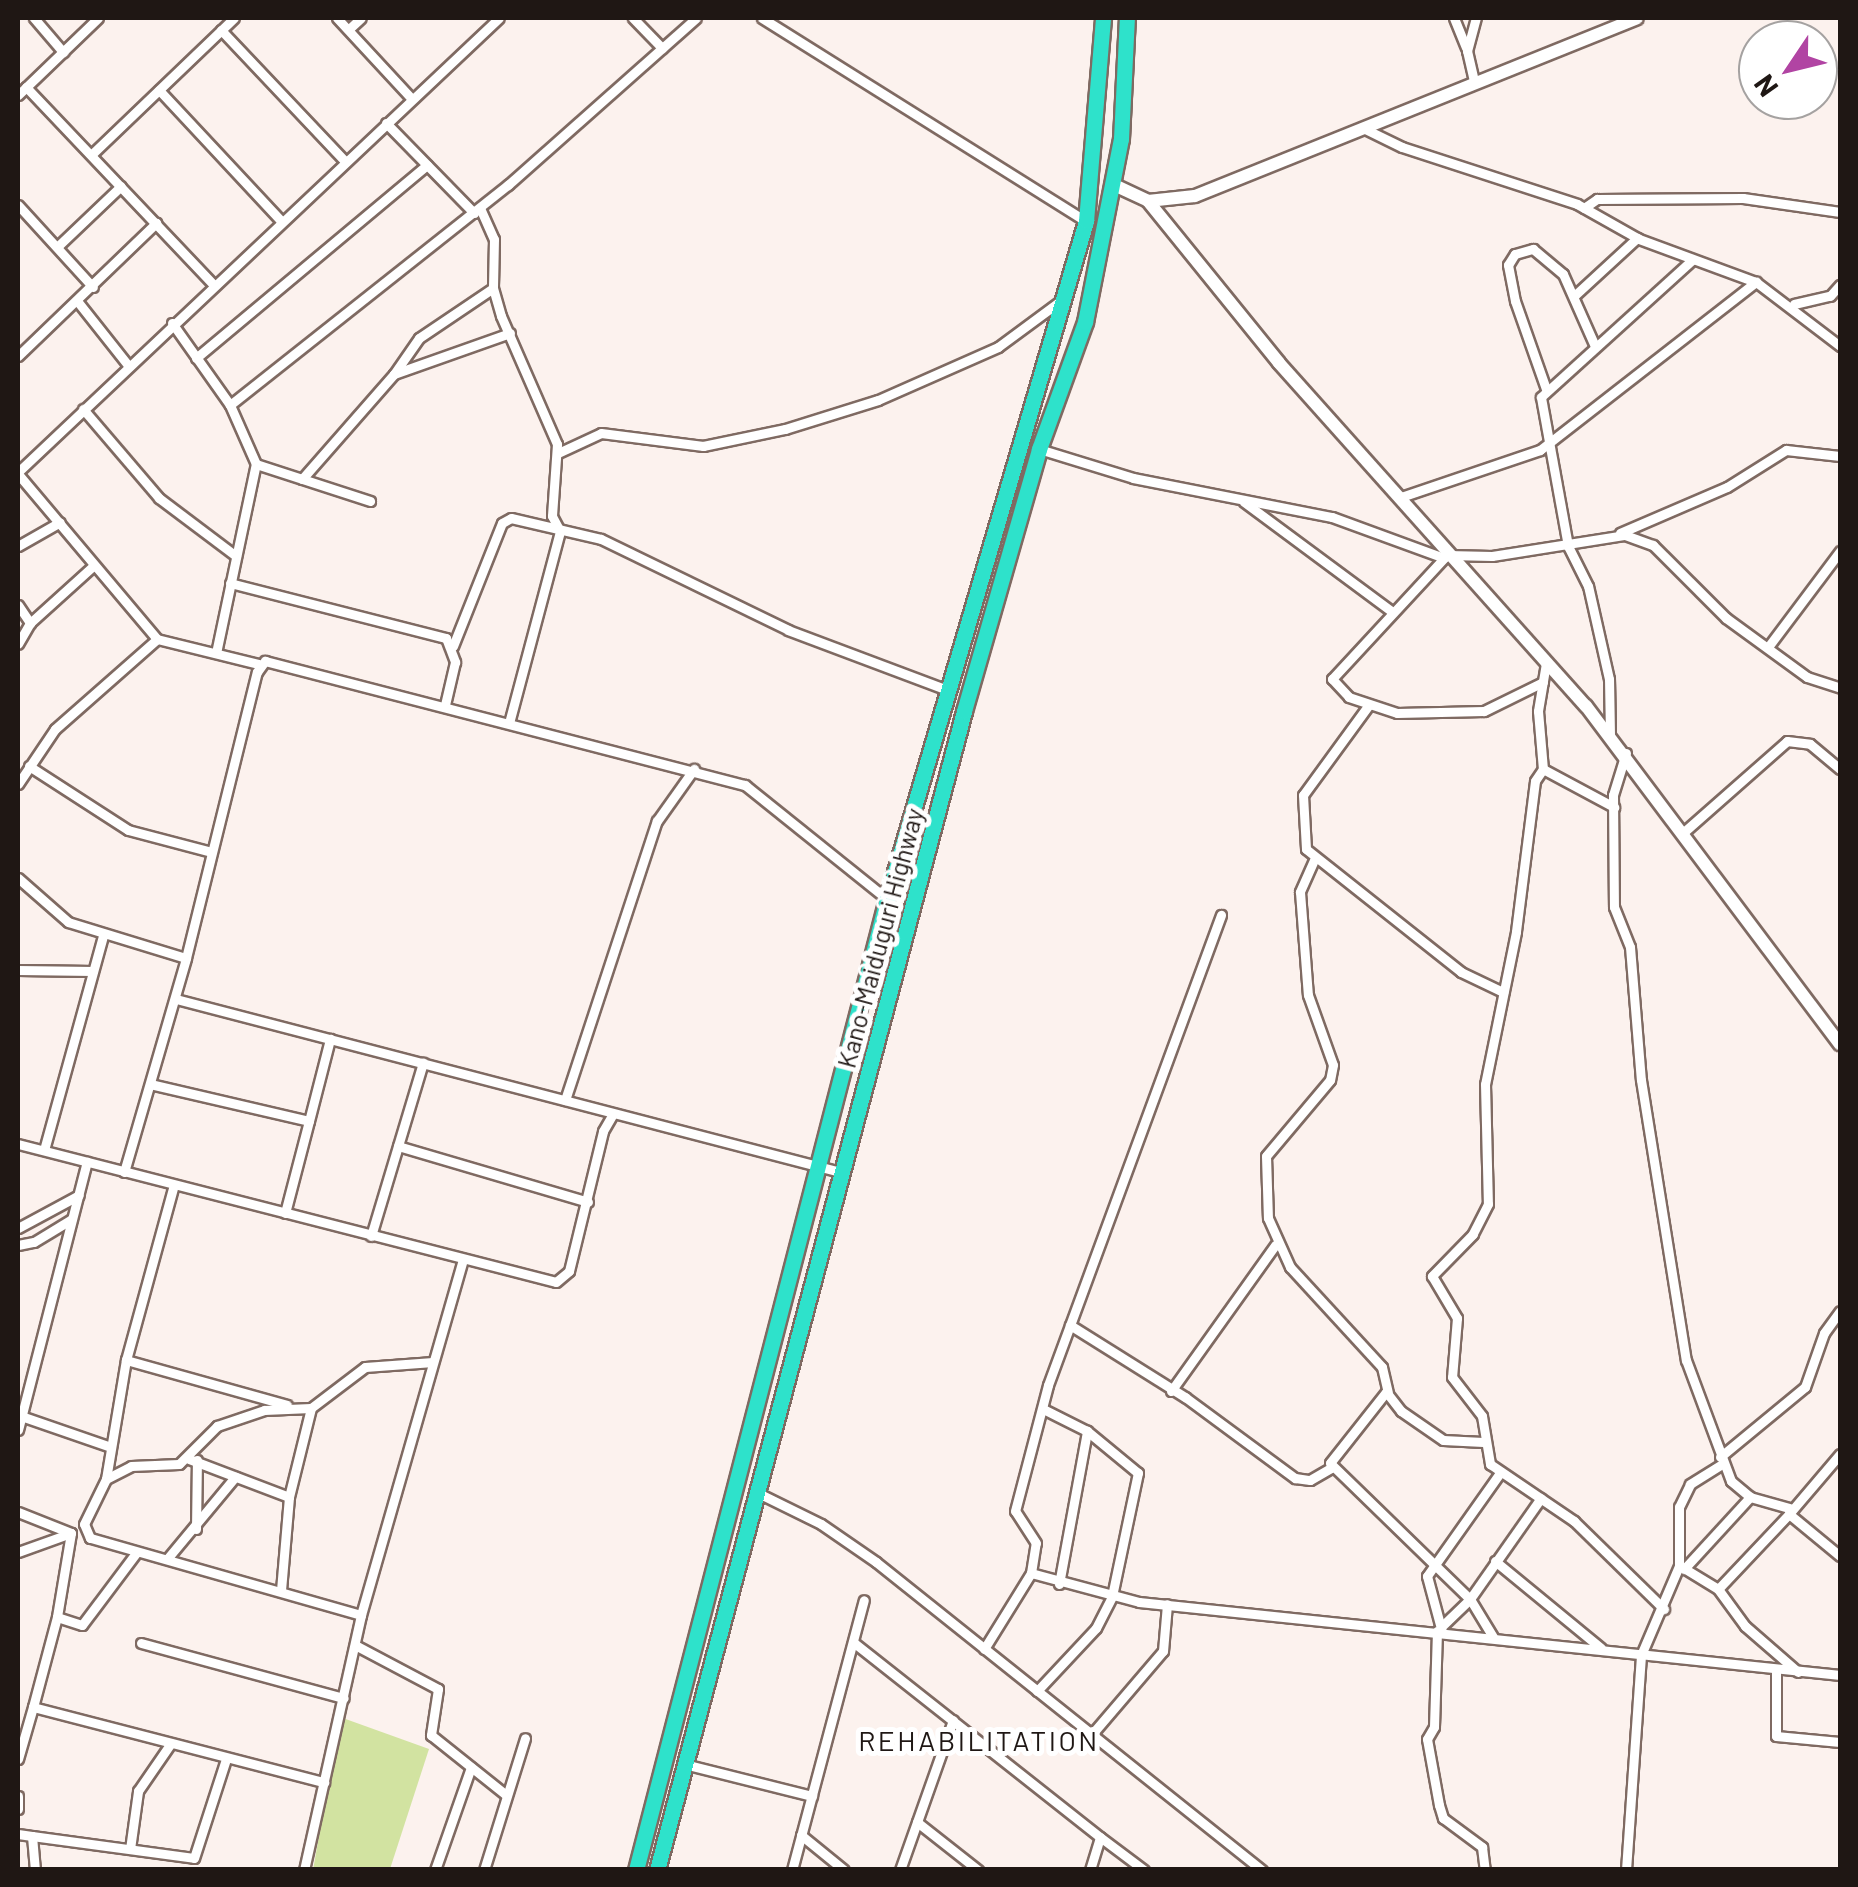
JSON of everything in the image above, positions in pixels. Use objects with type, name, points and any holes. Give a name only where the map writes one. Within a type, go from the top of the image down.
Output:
[{"type":"highway","name":"Kano-Maiduguri Highway","points":[[636,1870],[945,689],[1086,221],[1103,18]]},
{"type":"highway","name":"Kano-Maiduguri Highway","points":[[657,1870],[755,1492],[1039,449],[1084,322],[1122,140],[1127,18]]},
{"type":"street","points":[[34,18],[63,52]]},
{"type":"street","points":[[98,18],[22,91],[91,155],[212,284]]},
{"type":"street","points":[[91,155],[234,18]]},
{"type":"street","points":[[338,18],[412,100]]},
{"type":"street","points":[[349,29],[361,18]]},
{"type":"street","points":[[499,18],[212,284],[18,473],[157,639],[444,705],[746,784],[888,899]]},
{"type":"street","points":[[633,18],[662,48]]},
{"type":"street","points":[[230,405],[477,210],[696,18]]},
{"type":"street","points":[[762,18],[1086,221]]},
{"type":"street","points":[[1454,18],[1474,81]]},
{"type":"street","points":[[1467,50],[1476,18]]},
{"type":"street","points":[[1148,201],[1196,196],[1637,18]]},
{"type":"street","points":[[221,30],[345,161]]},
{"type":"street","points":[[158,90],[281,221]]},
{"type":"street","points":[[386,123],[477,210],[494,239],[493,288],[558,453],[552,516],[560,531],[509,723]]},
{"type":"street","points":[[1363,128],[1402,147],[1584,208],[1636,238],[1756,282],[1794,304],[1840,346]]},
{"type":"street","points":[[196,358],[427,164]]},
{"type":"street","points":[[1112,184],[1148,201],[1279,363],[1401,497],[1446,556],[1626,753],[1840,1044]]},
{"type":"street","points":[[57,248],[121,186]]},
{"type":"street","points":[[1584,208],[1597,200],[1743,198],[1840,212]]},
{"type":"street","points":[[18,205],[93,287]]},
{"type":"street","points":[[20,349],[78,302],[156,223]]},
{"type":"street","points":[[1574,296],[1636,238]]},
{"type":"street","points":[[1594,344],[1562,274],[1534,249],[1510,260],[1515,301],[1546,389],[1548,445],[1568,546],[1592,600],[1609,679],[1610,735]]},
{"type":"street","points":[[1546,389],[1692,260]]},
{"type":"street","points":[[1401,497],[1548,445],[1702,318],[1756,282]]},
{"type":"street","points":[[1794,304],[1830,296],[1840,286]]},
{"type":"street","points":[[302,479],[394,374],[419,338],[493,288]]},
{"type":"street","points":[[558,453],[601,432],[703,446],[878,400],[998,346],[1065,298]]},
{"type":"street","points":[[78,302],[128,365]]},
{"type":"street","points":[[172,324],[230,405],[256,464],[216,653]]},
{"type":"street","points":[[394,374],[510,333]]},
{"type":"street","points":[[83,409],[159,498],[236,556]]},
{"type":"street","points":[[1039,449],[1133,478],[1332,517],[1446,556],[1568,546],[1613,537],[1740,481],[1786,450],[1840,456]]},
{"type":"street","points":[[256,464],[370,501]]},
{"type":"street","points":[[1240,499],[1390,610]]},
{"type":"street","points":[[444,705],[453,646],[502,524],[511,518],[601,540],[788,630],[945,689]]},
{"type":"street","points":[[18,546],[60,522]]},
{"type":"street","points":[[1613,537],[1653,545],[1726,618],[1806,677],[1840,688]]},
{"type":"street","points":[[1768,647],[1840,552]]},
{"type":"street","points":[[1446,556],[1390,610],[1332,679],[1332,686],[1368,706],[1397,713],[1484,711],[1543,682]]},
{"type":"street","points":[[18,644],[30,623],[93,566]]},
{"type":"street","points":[[230,583],[446,638],[453,646]]},
{"type":"street","points":[[18,604],[30,623]]},
{"type":"street","points":[[18,784],[54,730],[157,639]]},
{"type":"street","points":[[1546,663],[1543,769],[1535,782],[1484,1102],[1488,1204],[1473,1234],[1432,1276],[1458,1318],[1452,1377],[1482,1416],[1483,1442],[1500,1473],[1541,1498],[1664,1609]]},
{"type":"street","points":[[124,1172],[176,999],[259,664]]},
{"type":"street","points":[[1368,706],[1303,795],[1302,834],[1314,860],[1397,917],[1461,972],[1503,992]]},
{"type":"street","points":[[1685,830],[1786,741],[1810,744],[1840,769]]},
{"type":"street","points":[[1626,753],[1614,807],[1614,907],[1630,947],[1652,1156],[1686,1360],[1721,1460],[1750,1498],[1789,1511],[1840,1556]]},
{"type":"street","points":[[29,766],[128,830],[212,852]]},
{"type":"street","points":[[565,1100],[657,821],[694,769]]},
{"type":"street","points":[[1543,769],[1614,807]]},
{"type":"street","points":[[1314,860],[1300,892],[1308,995],[1333,1065],[1330,1080],[1262,1164],[1271,1185],[1268,1218],[1275,1245],[1382,1367],[1388,1392],[1401,1411],[1444,1440],[1483,1442]]},
{"type":"street","points":[[18,878],[68,922],[103,936],[186,958]]},
{"type":"street","points":[[984,1649],[1031,1573],[1036,1543],[1015,1511],[1043,1409],[1070,1325],[1222,915]]},
{"type":"street","points":[[44,1150],[72,1068],[103,936]]},
{"type":"street","points":[[18,970],[92,970]]},
{"type":"street","points":[[176,999],[844,1173]]},
{"type":"street","points":[[285,1214],[330,1039]]},
{"type":"street","points":[[370,1236],[423,1064]]},
{"type":"street","points":[[150,1084],[309,1121]]},
{"type":"street","points":[[18,1144],[556,1282],[569,1271],[603,1131],[613,1114]]},
{"type":"street","points":[[398,1146],[588,1202]]},
{"type":"street","points":[[18,1430],[87,1162]]},
{"type":"street","points":[[84,1530],[106,1479],[126,1360],[174,1185]]},
{"type":"street","points":[[18,1228],[78,1194]]},
{"type":"street","points":[[18,1245],[34,1242],[72,1219]]},
{"type":"street","points":[[1172,1391],[1275,1245]]},
{"type":"street","points":[[304,1870],[361,1615],[463,1260]]},
{"type":"street","points":[[1682,1568],[1679,1507],[1690,1484],[1805,1387],[1824,1333],[1840,1311]]},
{"type":"street","points":[[1070,1325],[1295,1478],[1310,1480],[1330,1468],[1333,1452],[1388,1392]]},
{"type":"street","points":[[126,1360],[299,1408]]},
{"type":"street","points":[[106,1479],[131,1466],[165,1467],[194,1457],[217,1426],[245,1414],[311,1408],[366,1367],[433,1362]]},
{"type":"street","points":[[281,1590],[289,1497],[311,1408]]},
{"type":"street","points":[[1037,1691],[1096,1628],[1112,1596],[1138,1469],[1087,1430],[1043,1409]]},
{"type":"street","points":[[21,1416],[110,1447]]},
{"type":"street","points":[[1060,1584],[1087,1430]]},
{"type":"street","points":[[1718,1589],[1840,1454]]},
{"type":"street","points":[[194,1457],[289,1497]]},
{"type":"street","points":[[194,1457],[196,1532]]},
{"type":"street","points":[[1330,1468],[1470,1599],[1493,1637]]},
{"type":"street","points":[[1484,1870],[1482,1847],[1443,1818],[1439,1805],[1427,1739],[1434,1727],[1440,1630],[1428,1587],[1432,1564],[1500,1473]]},
{"type":"street","points":[[167,1559],[196,1532],[235,1477]]},
{"type":"street","points":[[755,1492],[863,1552],[1262,1870]]},
{"type":"street","points":[[1440,1630],[1470,1599],[1541,1498]]},
{"type":"street","points":[[1626,1870],[1641,1655],[1682,1568],[1750,1498]]},
{"type":"street","points":[[18,1512],[71,1532]]},
{"type":"street","points":[[18,1552],[84,1530],[136,1553],[361,1615]]},
{"type":"street","points":[[18,1758],[57,1617],[71,1532]]},
{"type":"street","points":[[57,1617],[82,1625],[136,1553]]},
{"type":"street","points":[[1495,1561],[1602,1648]]},
{"type":"street","points":[[1682,1568],[1718,1589],[1746,1626],[1798,1672]]},
{"type":"street","points":[[1031,1573],[1112,1596],[1167,1604],[1840,1675]]},
{"type":"street","points":[[792,1870],[864,1600]]},
{"type":"street","points":[[1092,1734],[1162,1651],[1167,1604]]},
{"type":"street","points":[[853,1642],[1144,1870]]},
{"type":"street","points":[[142,1643],[344,1698]]},
{"type":"street","points":[[355,1645],[438,1689],[430,1734],[505,1794]]},
{"type":"street","points":[[1776,1670],[1776,1736],[1840,1742]]},
{"type":"street","points":[[33,1707],[324,1782]]},
{"type":"street","points":[[900,1870],[952,1720]]},
{"type":"street","points":[[484,1870],[525,1738]]},
{"type":"street","points":[[130,1850],[138,1791],[171,1743]]},
{"type":"street","points":[[18,1834],[194,1858],[226,1759]]},
{"type":"street","points":[[684,1764],[812,1796]]},
{"type":"street","points":[[435,1870],[471,1767]]},
{"type":"street","points":[[18,1796],[18,1809]]},
{"type":"street","points":[[916,1822],[978,1870]]},
{"type":"street","points":[[32,1836],[35,1870]]},
{"type":"street","points":[[801,1836],[844,1870]]},
{"type":"street","points":[[1090,1870],[1100,1837]]},
{"type":"green space","points":[[340,1717],[429,1749],[390,1869],[313,1870]]},
{"type":"district","name":"REHABILITATION","points":[[979,1740]]}]
